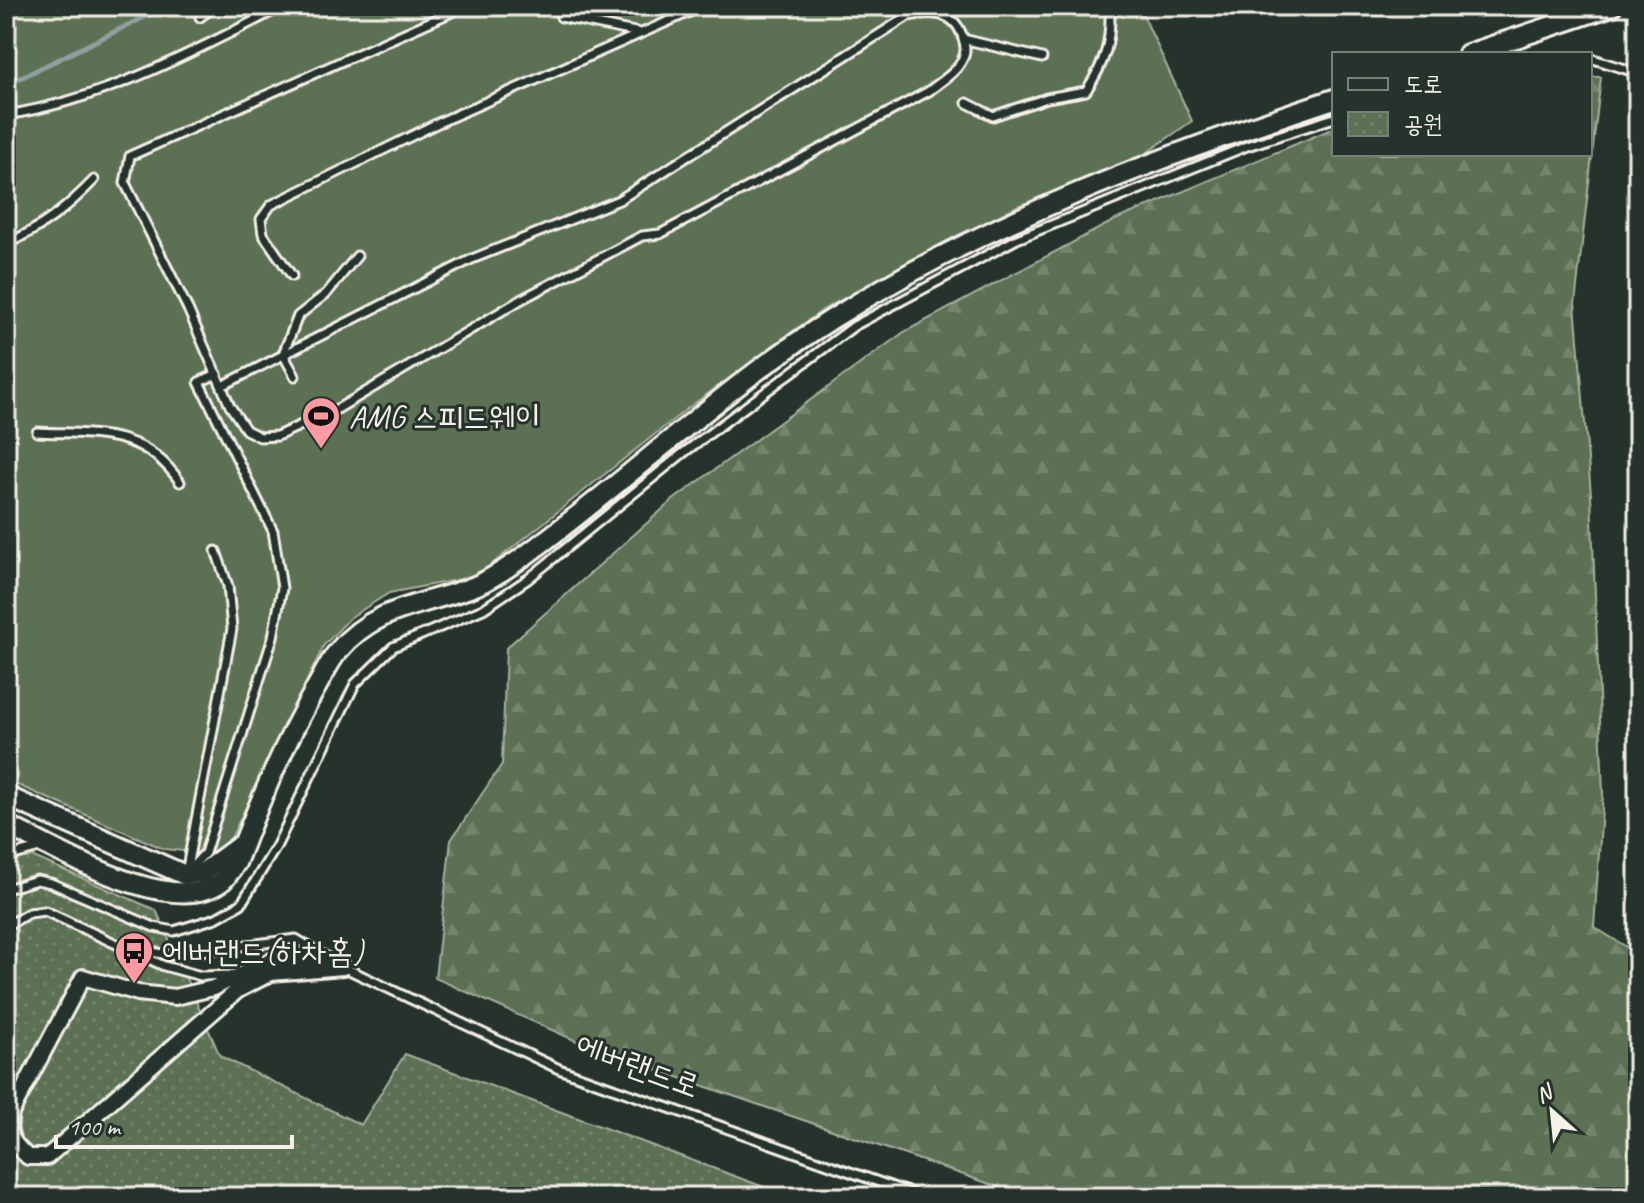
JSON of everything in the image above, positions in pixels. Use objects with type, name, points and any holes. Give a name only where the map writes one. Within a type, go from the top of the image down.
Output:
[{"type":"street","points":[[1474,52],[1612,6]]},
{"type":"street","points":[[6,825],[137,886],[166,894],[197,892],[221,882],[236,863],[298,719],[318,684],[339,649],[376,618],[475,585],[521,558],[740,382],[832,319],[939,257],[1045,207],[1239,130],[1332,100]]},
{"type":"street","points":[[6,796],[185,875],[204,872],[244,841]]},
{"type":"street","points":[[305,958],[343,967],[271,973],[238,990],[47,1157],[28,1157],[14,1144],[7,1131],[11,1113],[83,977],[138,993],[175,997],[213,988],[271,961],[305,958]]},
{"type":"lane","points":[[200,17],[215,6]]},
{"type":"lane","points":[[6,115],[103,93],[173,63],[283,6]]},
{"type":"lane","points":[[222,386],[472,259],[619,200],[908,16],[930,11],[950,17],[963,39],[963,59],[929,91],[660,234],[642,236],[522,299],[339,408],[277,436],[260,437],[240,423],[222,386],[217,374],[125,183],[130,156],[465,6]]},
{"type":"lane","points":[[292,276],[263,234],[261,219],[271,205],[438,123],[703,6]]},
{"type":"lane","points":[[967,103],[993,116],[1047,98],[1086,91],[1104,63],[1111,31],[1110,6]]},
{"type":"lane","points":[[561,17],[642,34]]},
{"type":"lane","points":[[963,39],[1042,58]]},
{"type":"lane","points":[[1592,59],[1638,73]]},
{"type":"lane","points":[[6,889],[37,880],[51,883],[154,927],[174,931],[216,918],[241,904],[276,847],[355,684],[393,647],[483,609],[528,579],[682,454],[854,326],[1017,239],[1247,146],[1332,119]]},
{"type":"lane","points":[[6,244],[39,229],[70,206],[94,180]]},
{"type":"lane","points":[[283,354],[298,316],[327,293],[357,256]]},
{"type":"lane","points":[[283,354],[295,376]]},
{"type":"lane","points":[[185,875],[205,853],[273,637],[282,588],[273,531],[199,382],[217,374]]},
{"type":"lane","points":[[37,432],[111,435],[139,443],[167,462],[180,482]]},
{"type":"lane","points":[[185,875],[232,629],[228,586],[216,551]]},
{"type":"lane","points":[[6,857],[50,845]]},
{"type":"lane","points":[[6,926],[29,913],[45,911],[131,948],[164,966],[201,976],[271,973]]},
{"type":"lane","name":"에버랜드로","points":[[131,948],[168,955],[296,939],[343,967],[559,1069],[921,1197]]},
{"type":"green space","name":"AMG 스피드웨이","points":[[20,6],[1139,6],[1192,121],[1122,170],[1017,206],[824,309],[688,408],[477,576],[389,593],[351,617],[324,645],[223,855],[164,849],[6,780],[6,12]]},
{"type":"green space","points":[[1592,77],[1601,77],[1592,156]]},
{"type":"green space","points":[[1332,129],[1332,156],[1592,156],[1575,304],[1591,495],[1603,794],[1594,927],[1638,954],[1638,1197],[1028,1197],[590,1047],[435,978],[451,840],[502,764],[506,648],[673,500],[904,332],[1115,220]]},
{"type":"green space","points":[[6,845],[156,910],[220,1056],[361,1125],[405,1054],[791,1197],[6,1197]]},
{"type":"waterway","points":[[6,85],[167,6]]},
{"type":"place","name":"AMG 스피드웨이","points":[[321,450]]},
{"type":"place","name":"에버랜드(하차홈)","points":[[134,985]]}]
